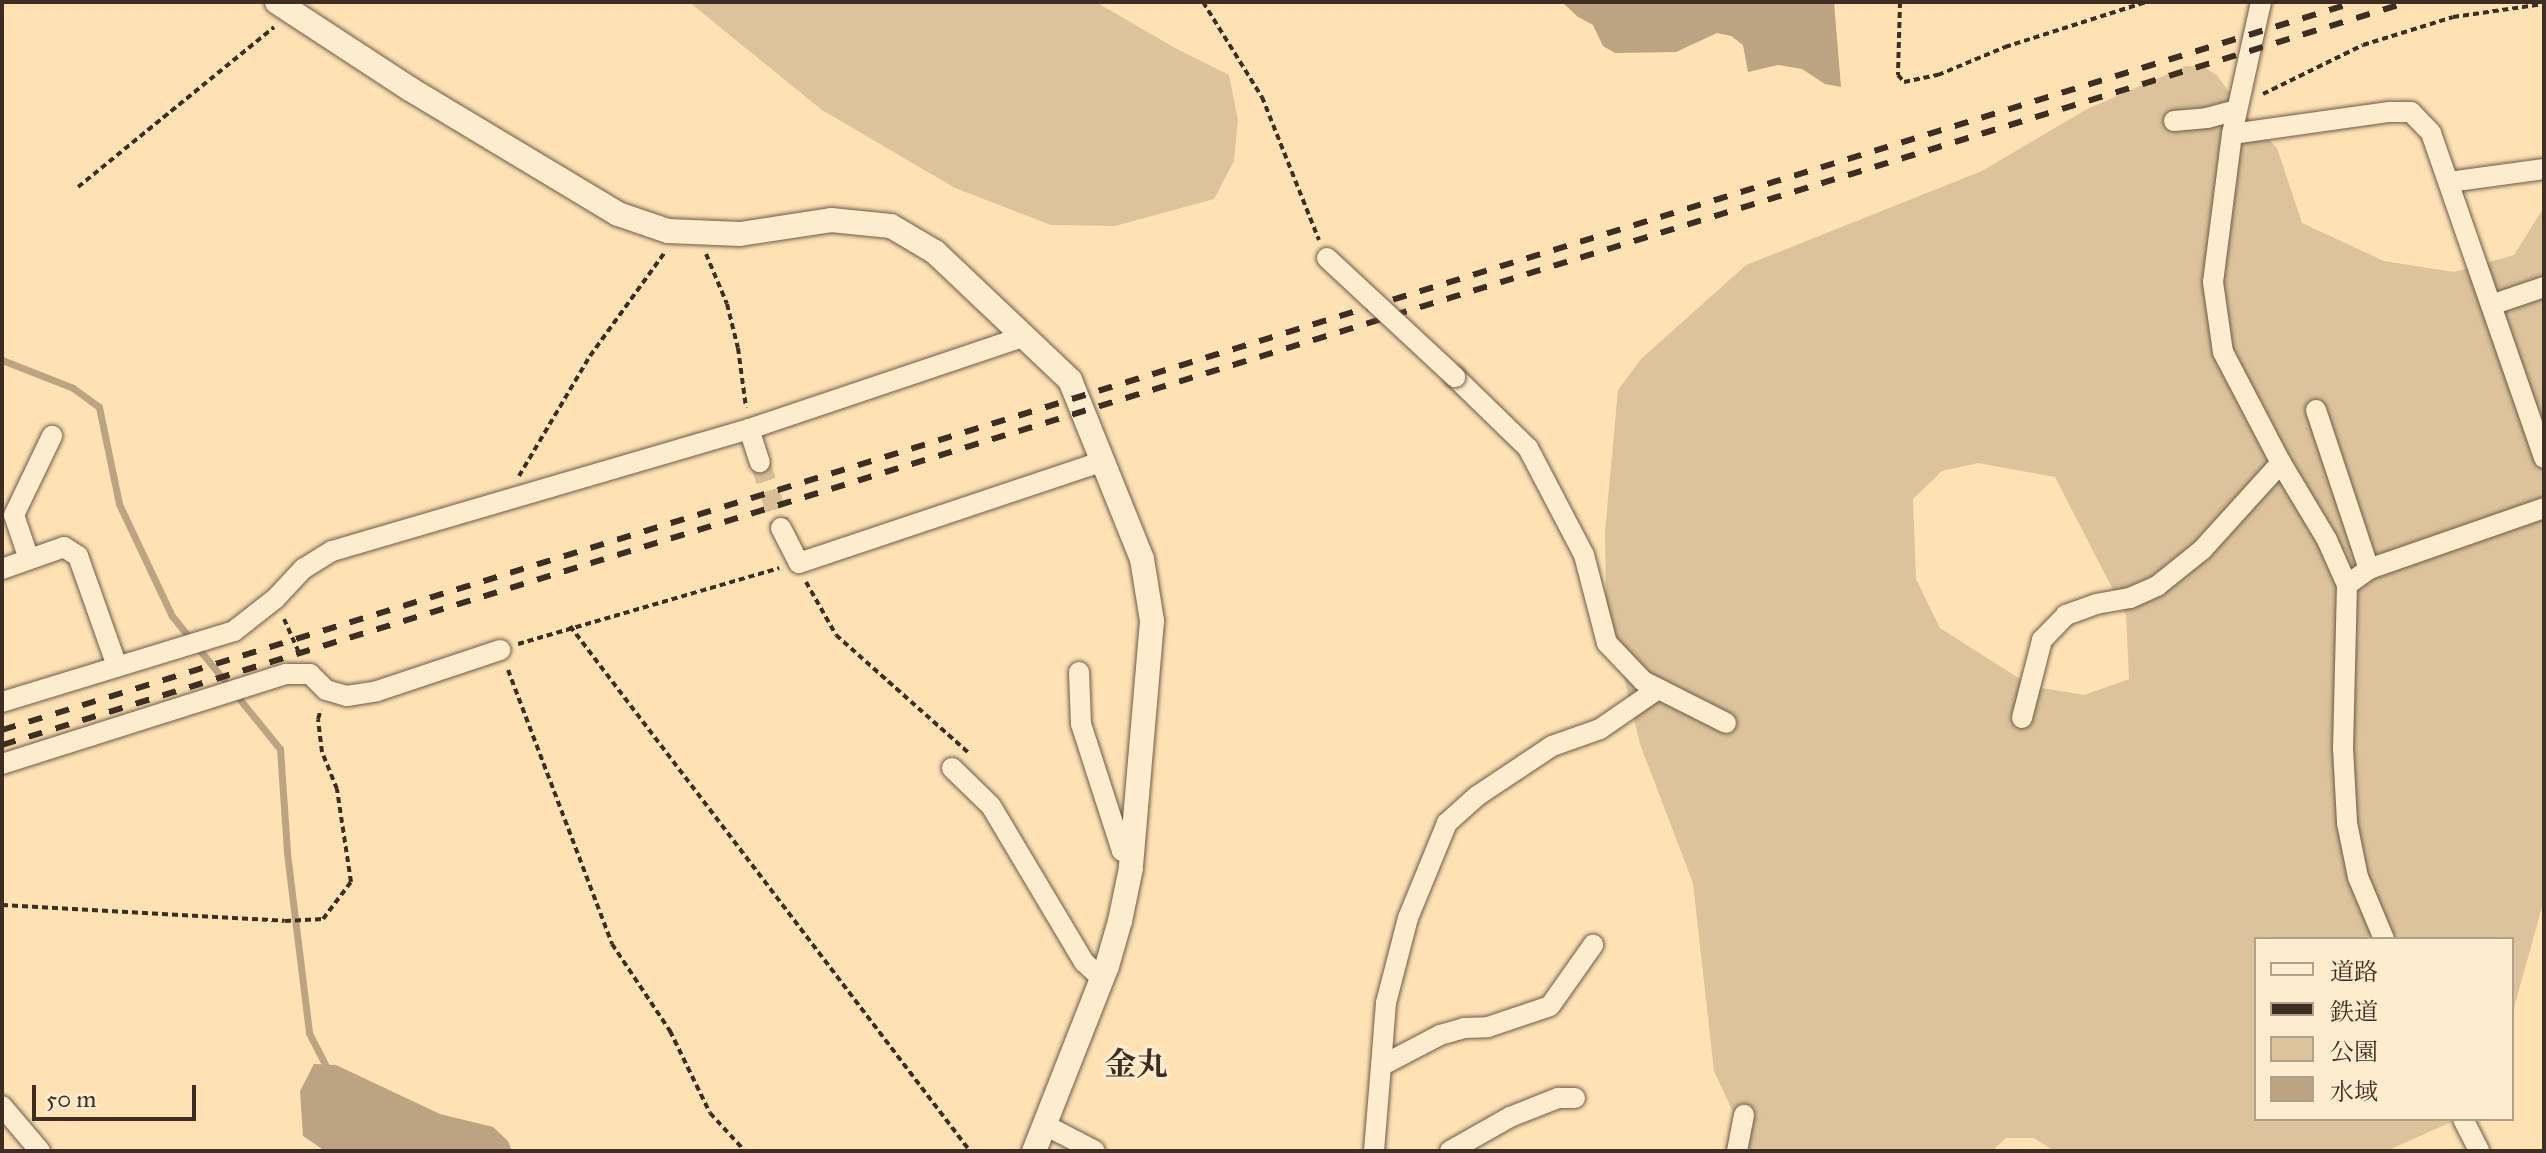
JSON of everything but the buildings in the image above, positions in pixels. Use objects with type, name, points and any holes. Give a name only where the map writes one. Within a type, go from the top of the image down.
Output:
[{"type":"street","points":[[2261,2],[2232,134],[2213,282],[2223,352],[2281,463],[2327,540],[2347,585],[2343,748],[2347,823],[2358,877],[2383,937]]},
{"type":"street","points":[[282,6],[410,89],[618,214],[668,231],[702,233],[740,234],[831,220],[891,226],[935,252],[1070,380],[1142,559],[1152,621],[1132,855],[1120,921],[1102,979],[1034,1151]]},
{"type":"street","points":[[2174,121],[2207,118],[2237,110]]},
{"type":"street","points":[[2232,134],[2389,112],[2411,112],[2431,133],[2544,458]]},
{"type":"street","points":[[2449,182],[2544,169]]},
{"type":"street","points":[[1327,258],[1528,448],[1584,555],[1607,643],[1643,681],[1726,723]]},
{"type":"street","points":[[2491,305],[2544,287]]},
{"type":"street","points":[[2,702],[234,631],[275,599],[303,569],[332,551],[749,429],[1022,337]]},
{"type":"street","points":[[2316,410],[2369,569]]},
{"type":"street","points":[[749,429],[760,462]]},
{"type":"street","points":[[29,559],[14,515],[52,436]]},
{"type":"street","points":[[781,528],[799,563],[1104,461]]},
{"type":"street","points":[[2022,718],[2042,640],[2066,615],[2096,604],[2130,598],[2157,586],[2202,550],[2281,463]]},
{"type":"street","points":[[2347,585],[2369,569],[2544,508]]},
{"type":"street","points":[[2,569],[64,547],[78,556],[117,666]]},
{"type":"street","points":[[2,764],[286,674],[310,674],[326,690],[347,696],[377,691],[500,650]]},
{"type":"street","points":[[1079,672],[1081,724],[1122,851],[1132,855]]},
{"type":"street","points":[[1374,1151],[1386,1003],[1408,918],[1447,823],[1477,796],[1552,746],[1600,729],[1658,689]]},
{"type":"street","points":[[952,768],[991,806],[1084,962],[1102,979]]},
{"type":"street","points":[[1381,1066],[1440,1035],[1464,1028],[1488,1027],[1550,1006],[1593,945]]},
{"type":"street","points":[[1450,1151],[1510,1117],[1558,1098],[1575,1098]]},
{"type":"street","points":[[2,1106],[40,1151]]},
{"type":"street","points":[[1737,1151],[1744,1115]]},
{"type":"street","points":[[2464,1121],[2479,1151]]},
{"type":"street","points":[[1045,1125],[1095,1151]]},
{"type":"path","points":[[1203,2],[1262,97],[1327,258]]},
{"type":"path","points":[[1900,2],[1898,75],[1904,82],[1917,82],[2005,47],[2146,2]]},
{"type":"path","points":[[2237,110],[2363,45],[2453,17],[2544,4]]},
{"type":"path","points":[[78,187],[278,24],[282,6]]},
{"type":"path","points":[[515,495],[514,484],[590,356],[668,249],[668,231]]},
{"type":"path","points":[[702,233],[703,248],[727,304],[738,348],[749,429]]},
{"type":"path","points":[[745,1151],[710,1113],[670,1031],[612,944],[500,650],[570,626],[799,563]]},
{"type":"path","points":[[275,599],[310,674]]},
{"type":"path","points":[[570,626],[970,1151]]},
{"type":"path","points":[[2,905],[285,921],[323,919],[351,882],[337,789],[322,752],[319,730],[318,719],[326,690]]},
{"type":"green space","points":[[689,2],[1096,2],[1229,75],[1238,120],[1234,161],[1214,199],[1115,226],[1051,225],[955,188],[822,110]]},
{"type":"green space","points":[[2186,66],[2204,67],[2217,75],[2244,114],[2277,148],[2302,223],[2384,261],[2454,272],[2514,255],[2544,207],[2544,900],[2514,1008],[2514,937],[2254,937],[2254,1121],[2454,1121],[2391,1149],[2372,1151],[2054,1151],[2034,1138],[2006,1138],[1992,1151],[1751,1151],[1714,1071],[1693,883],[1640,744],[1606,602],[1605,532],[1618,390],[1641,359],[1746,265],[1982,171],[2087,109]],"holes":[[[1978,463],[2055,477],[2126,615],[2129,679],[2084,695],[2031,686],[1940,628],[1916,579],[1913,499],[1942,471]]]},
{"type":"water","points":[[1562,2],[1834,2],[1841,87],[1825,84],[1802,69],[1778,65],[1748,72],[1743,45],[1731,36],[1717,33],[1676,52],[1615,53],[1603,46],[1593,25],[1578,17]]},
{"type":"water","points":[[314,1064],[336,1065],[440,1114],[493,1127],[508,1141],[512,1151],[325,1151],[303,1136],[300,1091]]},
{"type":"waterway","points":[[2,360],[73,388],[99,407],[119,504],[172,616],[280,749],[287,853],[309,1033],[329,1072]]},
{"type":"tunnel","points":[[760,462],[781,528]]},
{"type":"railway","points":[[2,730],[2355,2]]},
{"type":"railway","points":[[2,745],[2408,2]]},
{"type":"district","name":"金丸","points":[[1136,1065]]}]
